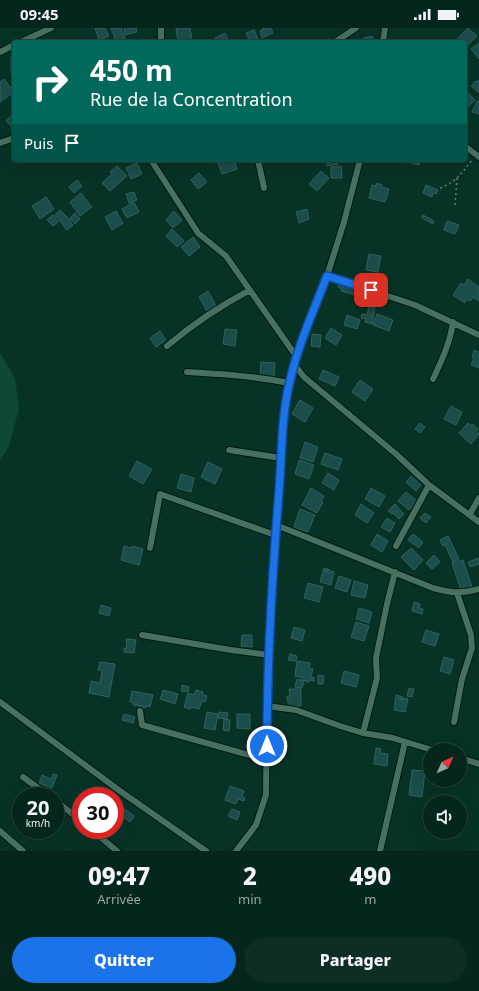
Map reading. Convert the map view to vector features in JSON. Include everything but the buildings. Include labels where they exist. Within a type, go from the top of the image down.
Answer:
[{"type":"street","points":[[23,40],[39,31],[51,28]]},
{"type":"street","points":[[161,40],[162,28]]},
{"type":"street","points":[[338,40],[356,28]]},
{"type":"street","points":[[383,40],[385,28]]},
{"type":"street","points":[[0,52],[12,46]]},
{"type":"street","points":[[0,143],[12,139]]},
{"type":"street","points":[[467,148],[478,156]]},
{"type":"street","points":[[152,162],[198,233],[226,256],[296,356]]},
{"type":"street","points":[[258,162],[264,188]]},
{"type":"street","points":[[236,851],[256,825],[266,796],[267,706],[275,535],[283,424],[290,383],[296,356],[327,276],[346,216],[360,162]]},
{"type":"street","points":[[327,276],[415,306],[478,334],[479,327]]},
{"type":"street","points":[[167,346],[228,301],[250,290]]},
{"type":"street","points":[[433,379],[444,356],[451,336],[453,322]]},
{"type":"street","points":[[294,364],[304,377],[396,454],[429,485],[479,522]]},
{"type":"street","points":[[187,372],[240,375],[290,383]]},
{"type":"street","points":[[229,450],[281,458]]},
{"type":"street","points":[[396,546],[429,485]]},
{"type":"street","points":[[150,548],[160,494],[275,535]]},
{"type":"street","points":[[470,514],[479,498]]},
{"type":"street","points":[[276,525],[433,588],[450,593],[479,589]]},
{"type":"street","points":[[363,733],[377,678],[376,658],[395,572]]},
{"type":"street","points":[[454,722],[462,679],[472,648],[471,635],[457,593]]},
{"type":"street","points":[[142,635],[269,655]]},
{"type":"street","points":[[0,702],[120,791],[206,851]]},
{"type":"street","points":[[267,706],[296,710],[363,733],[394,738],[423,747]]},
{"type":"street","points":[[140,711],[142,725],[267,760]]},
{"type":"street","points":[[380,851],[405,742]]},
{"type":"street","points":[[467,760],[479,764]]},
{"type":"street","points":[[23,776],[37,787]]},
{"type":"street","points":[[64,807],[72,814]]},
{"type":"street","points":[[0,831],[23,851]]},
{"type":"street","points":[[103,839],[117,851]]},
{"type":"path","points":[[440,188],[450,184],[478,156]]},
{"type":"path","points":[[455,205],[457,178]]},
{"type":"green space","points":[[0,353],[15,378],[19,409],[9,446],[0,460]]},
{"type":"route","points":[[267,746],[267,681],[283,424],[296,356],[327,276],[371,290]]}]
